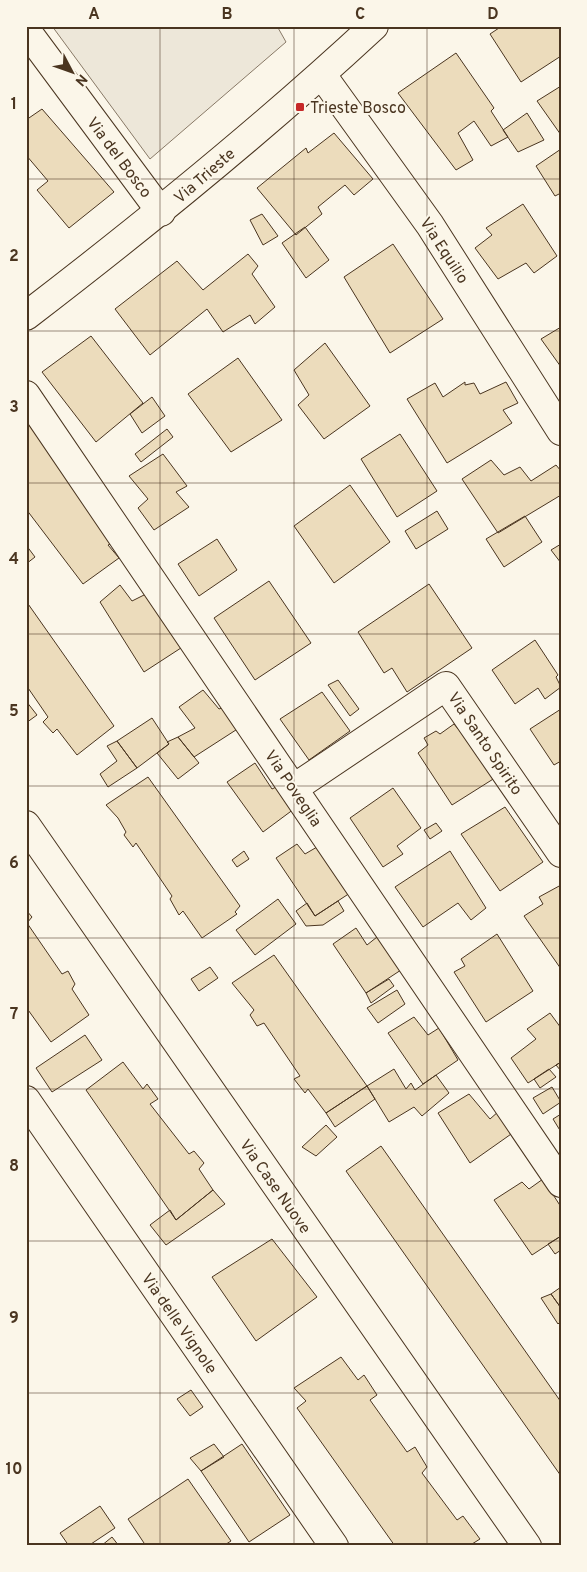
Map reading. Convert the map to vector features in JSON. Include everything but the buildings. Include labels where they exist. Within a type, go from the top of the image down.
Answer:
[{"type":"street","name":"Via Trieste","points":[[26,316],[161,212],[322,75],[374,26]]},
{"type":"street","name":"Via del Bosco","points":[[26,30],[161,212]]},
{"type":"street","name":"Via Equilio","points":[[322,75],[430,225],[561,431]]},
{"type":"street","name":"Via Poveglia","points":[[26,395],[561,1183]]},
{"type":"street","name":"Via Santo Spirito","points":[[294,788],[446,686],[561,853]]},
{"type":"street","name":"Via Case Nuove","points":[[26,825],[527,1546]]},
{"type":"street","name":"Via delle Vignole","points":[[26,1100],[334,1546]]},
{"type":"shaded area","points":[[52,26],[277,26],[286,42],[150,159]]},
{"type":"place","name":"Trieste Bosco","points":[[300,107]]}]
